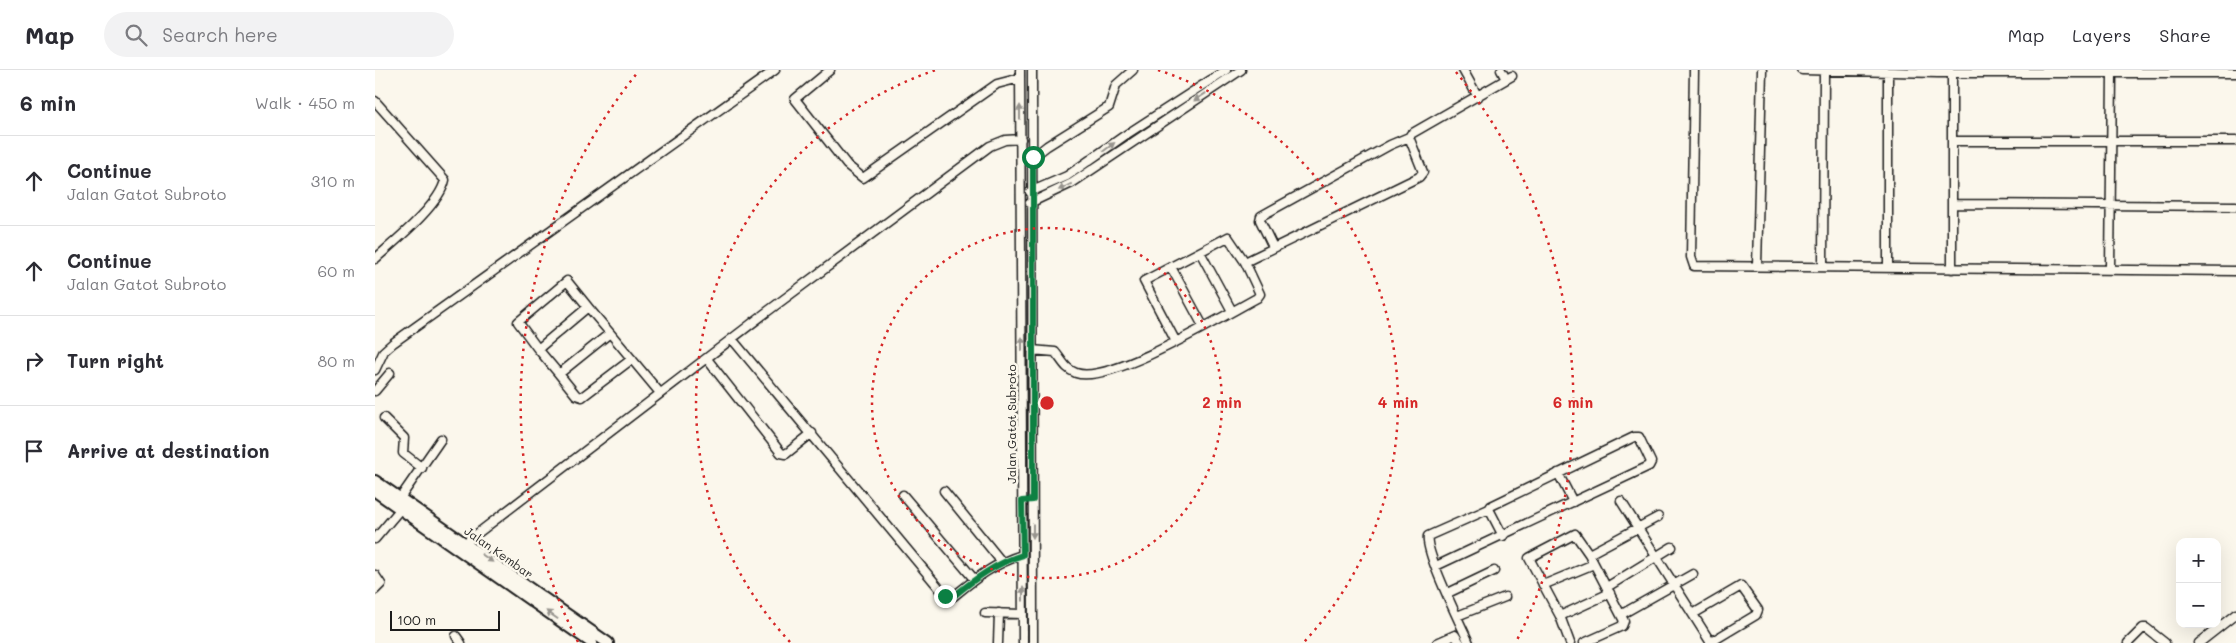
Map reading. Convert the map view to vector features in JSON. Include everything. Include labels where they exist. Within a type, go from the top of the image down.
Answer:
[{"type":"main road","name":"Jalan Kembar","points":[[375,480],[592,643]]},
{"type":"main road","name":"Jalan Kembar","points":[[375,491],[402,502],[470,539],[608,643]]},
{"type":"street","points":[[375,370],[384,351],[393,343],[775,70]]},
{"type":"street","points":[[830,70],[795,99],[847,165],[863,178],[997,84],[1020,74]]},
{"type":"street","name":"Jalan Gatot Subroto","points":[[1032,70],[1035,350],[1033,643]]},
{"type":"street","points":[[1033,157],[1109,107],[1116,85],[1133,70]]},
{"type":"street","points":[[1021,196],[1067,176],[1124,136],[1226,70]]},
{"type":"street","points":[[1021,204],[1033,202],[1072,184],[1241,70]]},
{"type":"street","points":[[1463,70],[1478,97]]},
{"type":"street","points":[[1273,248],[1260,220],[1261,216],[1390,145],[1409,137],[1413,132],[1478,97],[1509,77],[1501,70]]},
{"type":"street","points":[[1694,70],[1691,261],[1696,266],[2236,271]]},
{"type":"street","points":[[1757,266],[1762,70]]},
{"type":"street","points":[[1802,70],[1952,73],[1976,71],[2236,74]]},
{"type":"street","points":[[1823,267],[1824,71]]},
{"type":"street","points":[[1888,72],[1888,268]]},
{"type":"street","points":[[1952,73],[1952,269]]},
{"type":"street","points":[[2111,269],[2112,73]]},
{"type":"street","name":"Jalan Gatot Subroto","points":[[1020,74],[1023,643]]},
{"type":"street","points":[[375,100],[445,180],[438,194],[415,223],[375,259]]},
{"type":"street","points":[[1245,262],[1419,177],[1423,172],[1422,166],[1409,137]]},
{"type":"street","points":[[470,539],[571,464],[660,393],[991,146],[1005,140],[1021,139]]},
{"type":"street","points":[[1953,141],[2236,141]]},
{"type":"street","points":[[1953,204],[2236,206]]},
{"type":"street","points":[[1035,350],[1051,350],[1055,352],[1068,368],[1077,373],[1098,374],[1124,366],[1232,312],[1259,296],[1245,262],[1229,237],[1143,283],[1175,340]]},
{"type":"street","points":[[1200,252],[1232,312]]},
{"type":"street","points":[[1171,267],[1203,326]]},
{"type":"street","points":[[632,359],[582,397],[576,395],[538,350],[518,322],[567,281],[588,307],[632,359],[660,393]]},
{"type":"street","points":[[538,350],[588,307]]},
{"type":"street","points":[[559,374],[610,333]]},
{"type":"street","points":[[732,339],[945,596],[954,596],[974,579],[1001,561],[1023,555]]},
{"type":"street","points":[[707,358],[781,453],[786,454],[812,434]]},
{"type":"street","points":[[375,391],[389,373]]},
{"type":"street","points":[[384,418],[404,438],[403,453],[422,468]]},
{"type":"street","points":[[1436,566],[1649,466],[1651,462],[1640,439],[1637,436],[1491,506],[1489,509],[1428,536],[1427,541],[1436,566],[1469,643]]},
{"type":"street","points":[[375,539],[402,502],[410,485],[441,439]]},
{"type":"street","points":[[1558,473],[1573,502]]},
{"type":"street","points":[[1022,484],[1033,484]]},
{"type":"street","points":[[944,491],[1001,561]]},
{"type":"street","points":[[903,495],[974,579]]},
{"type":"street","points":[[1022,501],[1033,500]]},
{"type":"street","points":[[1621,501],[1656,557],[1711,642],[1756,615],[1758,610],[1741,586],[1693,614]]},
{"type":"street","points":[[1489,509],[1503,536]]},
{"type":"street","points":[[1589,554],[1658,517]]},
{"type":"street","points":[[1570,643],[1560,616],[1529,558],[1531,555],[1575,534],[1589,554],[1622,614],[1624,622],[1622,626],[1584,643]]},
{"type":"street","points":[[1560,616],[1609,590],[1672,547]]},
{"type":"street","points":[[1543,585],[1594,564]]},
{"type":"street","points":[[1448,593],[1494,571]]},
{"type":"street","points":[[1622,614],[1693,574]]},
{"type":"street","points":[[375,575],[381,584],[375,590]]},
{"type":"street","points":[[1457,616],[1505,597]]},
{"type":"street","points":[[985,614],[1023,614]]},
{"type":"street","points":[[998,643],[999,614]]},
{"type":"street","points":[[2199,643],[2236,614]]},
{"type":"street","points":[[2128,643],[2143,628],[2146,628],[2165,643]]},
{"type":"street","points":[[1437,643],[1455,635],[1460,643]]},
{"type":"street","points":[[456,636],[461,643]]},
{"type":"route","points":[[945,596],[954,596],[974,579],[1001,561],[1023,555],[1022,501],[1033,500],[1033,157]]}]
